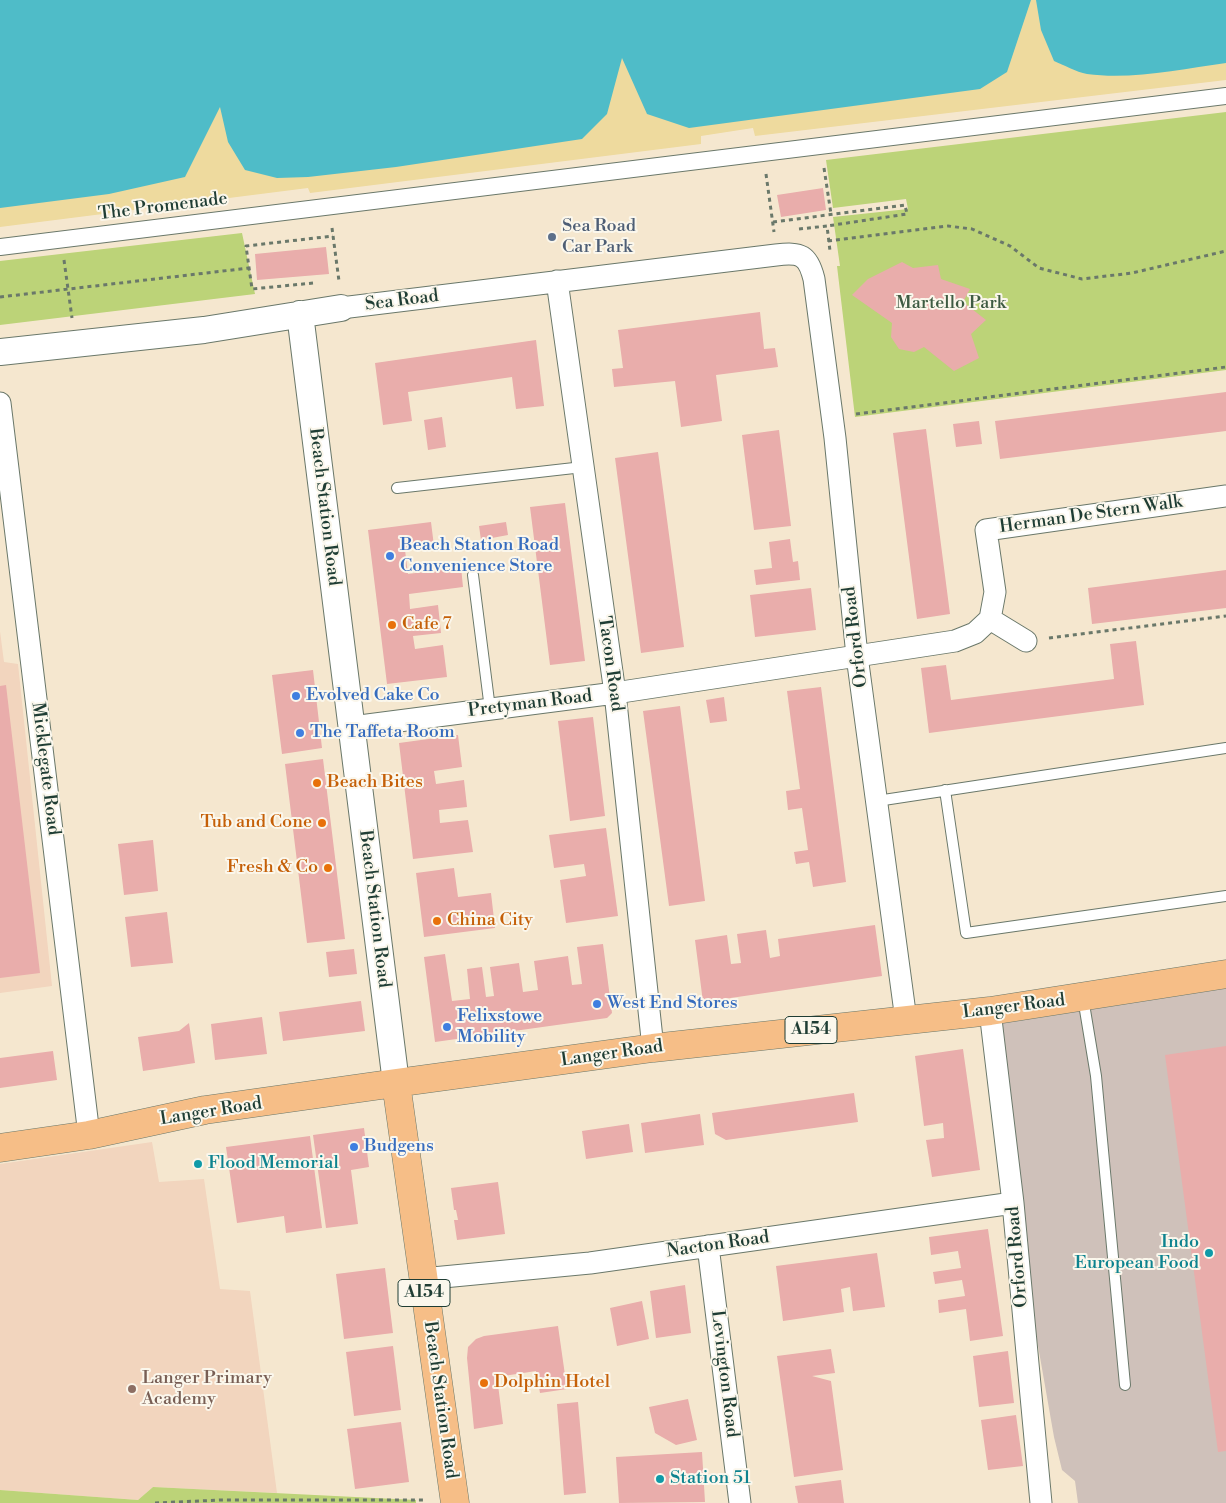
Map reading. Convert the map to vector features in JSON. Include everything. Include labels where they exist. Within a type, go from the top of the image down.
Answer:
[{"type":"main road","name":"Langer Road","points":[[0,1148],[89,1135],[205,1110],[654,1048],[990,1011],[1083,998],[1226,974]]},
{"type":"main road","name":"Beach Station Road","points":[[396,1083],[422,1279],[455,1502]]},
{"type":"street","name":"The Promenade","points":[[0,247],[1226,96]]},
{"type":"street","name":"Sea Road","points":[[0,352],[204,330],[341,308],[556,281],[792,253],[804,256]]},
{"type":"street","name":"Orford Road","points":[[804,256],[810,266],[816,299],[835,438],[857,656],[906,1020]]},
{"type":"street","name":"Tacon Road","points":[[556,281],[615,693],[654,1048]]},
{"type":"street","name":"Beach Station Road","points":[[300,314],[396,1083]]},
{"type":"street","name":"Micklegate Road","points":[[0,403],[89,1135]]},
{"type":"street","name":"Herman De Stern Walk","points":[[990,619],[994,592],[986,530],[1226,496]]},
{"type":"street","points":[[857,656],[955,641],[975,633],[990,619],[1026,640]]},
{"type":"street","name":"Pretyman Road","points":[[352,727],[615,693],[857,656]]},
{"type":"street","name":"Orford Road","points":[[990,1011],[1013,1203],[1041,1503]]},
{"type":"street","name":"Nacton Road","points":[[422,1279],[590,1263],[1013,1203]]},
{"type":"street","name":"Levington Road","points":[[708,1246],[740,1503]]},
{"type":"lane","points":[[397,488],[583,467]]},
{"type":"lane","points":[[473,575],[490,709]]},
{"type":"lane","points":[[877,800],[1226,748]]},
{"type":"lane","points":[[945,790],[966,933],[1226,896]]},
{"type":"lane","points":[[1083,998],[1096,1076],[1125,1385]]},
{"type":"path","points":[[820,146],[831,214]]},
{"type":"path","points":[[763,153],[776,255]]},
{"type":"path","points":[[773,222],[905,204],[907,214],[847,221],[827,226]]},
{"type":"path","points":[[330,205],[341,308]]},
{"type":"path","points":[[804,256],[816,245],[829,240],[948,226],[972,228],[1010,246],[1039,268],[1082,278],[1132,273],[1226,251]]},
{"type":"path","points":[[319,282],[252,289],[246,246],[333,236]]},
{"type":"path","points":[[62,239],[76,345]]},
{"type":"path","points":[[0,297],[249,268]]},
{"type":"path","points":[[329,281],[339,280]]},
{"type":"path","points":[[851,415],[1226,366]]},
{"type":"path","points":[[1026,640],[1226,616]]},
{"type":"path","points":[[155,1503],[221,1500],[455,1502]]},
{"type":"shaded area","points":[[0,631],[4,662],[18,664],[52,986],[0,993]]},
{"type":"shaded area","points":[[1226,974],[1226,1503],[1078,1503],[1075,1481],[1062,1470],[1054,1437],[1013,1203],[990,1011]]},
{"type":"shaded area","name":"Langer Primary Academy","points":[[152,1142],[159,1182],[204,1179],[220,1289],[250,1291],[277,1493],[153,1487],[138,1500],[0,1490],[0,1164]]},
{"type":"green space","name":"Martello Park","points":[[1226,112],[1226,370],[855,417],[837,266],[840,266],[833,217],[908,209],[906,199],[833,208],[826,160]]},
{"type":"green space","points":[[242,233],[255,294],[0,325],[0,261]]},
{"type":"green space","points":[[153,1487],[416,1500],[416,1503],[0,1503],[0,1490],[138,1500]]},
{"type":"sand","points":[[555,0],[1226,0],[1226,80],[755,136],[753,128],[701,136],[701,144],[310,193],[308,188],[0,227],[0,63]]},
{"type":"water","points":[[0,0],[1031,0],[1007,72],[980,89],[689,128],[647,114],[622,58],[607,114],[582,139],[396,167],[308,177],[277,178],[245,170],[228,142],[220,107],[185,177],[109,194],[0,208]]},
{"type":"water","points":[[1036,0],[1226,0],[1226,63],[1139,75],[1121,76],[1079,72],[1054,61],[1041,30]]},
{"type":"building","points":[[823,188],[826,210],[781,217],[777,195]]},
{"type":"building","points":[[326,247],[329,274],[257,280],[255,254]]},
{"type":"building","points":[[902,262],[913,268],[938,265],[941,279],[970,289],[963,302],[986,320],[971,334],[979,358],[954,371],[924,347],[914,352],[899,349],[891,337],[892,323],[852,295],[868,279]]},
{"type":"building","points":[[760,312],[764,349],[775,348],[778,367],[716,375],[722,421],[681,427],[675,381],[614,387],[612,369],[623,368],[618,330]]},
{"type":"building","points":[[536,340],[544,406],[516,409],[512,377],[408,392],[412,421],[383,425],[375,363]]},
{"type":"building","points":[[1226,392],[1226,431],[1000,459],[995,421]]},
{"type":"building","points":[[442,417],[446,447],[428,450],[424,420]]},
{"type":"building","points":[[979,421],[982,444],[956,447],[953,424]]},
{"type":"building","points":[[926,429],[950,614],[917,619],[893,433]]},
{"type":"building","points":[[779,430],[791,526],[754,530],[742,435]]},
{"type":"building","points":[[658,452],[684,647],[641,653],[615,458]]},
{"type":"building","points":[[565,503],[585,661],[550,665],[530,507]]},
{"type":"building","points":[[431,522],[434,546],[405,550],[408,574],[461,567],[463,587],[409,594],[410,609],[438,605],[441,633],[413,636],[415,649],[443,645],[447,677],[387,684],[368,530]]},
{"type":"building","points":[[506,522],[508,535],[481,540],[479,526]]},
{"type":"building","points":[[790,539],[793,562],[798,561],[800,580],[756,585],[754,570],[772,568],[769,542]]},
{"type":"building","points":[[1226,570],[1226,608],[1092,624],[1088,588]]},
{"type":"building","points":[[811,588],[816,630],[755,637],[750,595]]},
{"type":"building","points":[[1136,641],[1144,705],[929,733],[921,668],[946,665],[951,700],[1114,679],[1110,644]]},
{"type":"building","points":[[313,670],[322,748],[282,754],[272,675]]},
{"type":"building","points":[[6,685],[40,973],[0,978],[0,686]]},
{"type":"building","points":[[821,687],[846,882],[813,887],[809,862],[796,864],[794,852],[808,850],[802,808],[788,810],[786,791],[800,789],[787,691]]},
{"type":"building","points":[[724,697],[727,721],[710,723],[706,700]]},
{"type":"building","points":[[680,706],[705,901],[669,906],[643,711]]},
{"type":"building","points":[[593,717],[605,816],[570,821],[558,721]]},
{"type":"building","points":[[458,735],[462,767],[434,771],[436,784],[464,780],[467,807],[439,810],[440,823],[468,820],[473,852],[413,859],[399,743]]},
{"type":"building","points":[[323,759],[345,939],[307,943],[285,764]]},
{"type":"building","points":[[606,828],[618,916],[566,923],[560,880],[586,876],[584,864],[554,868],[549,835]]},
{"type":"building","points":[[153,840],[158,891],[124,895],[118,844]]},
{"type":"building","points":[[454,868],[458,897],[491,893],[495,928],[424,937],[416,873]]},
{"type":"building","points":[[167,912],[173,963],[131,967],[125,917]]},
{"type":"building","points":[[875,925],[882,976],[703,1002],[695,940],[727,935],[731,964],[741,963],[737,934],[766,930],[770,958],[780,956],[778,939]]},
{"type":"building","points":[[603,944],[612,1013],[607,1018],[435,1042],[424,957],[445,954],[452,1001],[470,999],[467,969],[482,967],[486,997],[494,996],[490,967],[519,963],[523,992],[538,990],[534,961],[568,956],[572,985],[582,984],[577,947]]},
{"type":"building","points":[[354,949],[357,974],[329,977],[326,952]]},
{"type":"building","points":[[361,1001],[365,1031],[283,1041],[279,1012]]},
{"type":"building","points":[[262,1017],[267,1054],[215,1060],[211,1024]]},
{"type":"building","points":[[189,1023],[195,1063],[143,1071],[138,1037],[179,1031]]},
{"type":"building","name":"Indo European Food","points":[[1226,1046],[1226,1451],[1218,1452],[1165,1055]]},
{"type":"building","points":[[963,1049],[980,1170],[932,1177],[926,1140],[944,1138],[943,1123],[924,1126],[915,1056]]},
{"type":"building","points":[[53,1051],[57,1080],[0,1088],[0,1058]]},
{"type":"building","points":[[854,1093],[858,1122],[726,1140],[715,1134],[712,1113]]},
{"type":"building","points":[[700,1114],[704,1145],[645,1153],[641,1123]]},
{"type":"building","points":[[629,1124],[633,1152],[586,1159],[582,1131]]},
{"type":"building","points":[[364,1128],[369,1167],[351,1170],[358,1224],[326,1228],[313,1135]]},
{"type":"building","points":[[310,1136],[322,1228],[286,1233],[284,1216],[237,1223],[226,1147]]},
{"type":"building","points":[[498,1182],[505,1234],[457,1240],[454,1220],[458,1220],[456,1210],[454,1210],[451,1188]]},
{"type":"building","points":[[988,1229],[1003,1336],[970,1341],[966,1309],[939,1313],[938,1300],[965,1296],[962,1280],[935,1284],[933,1272],[961,1268],[958,1251],[931,1255],[929,1237]]},
{"type":"building","points":[[877,1253],[885,1307],[853,1311],[850,1287],[841,1289],[844,1312],[783,1321],[776,1266]]},
{"type":"building","points":[[385,1268],[393,1333],[344,1339],[336,1274]]},
{"type":"building","points":[[685,1285],[691,1333],[656,1338],[650,1291]]},
{"type":"building","points":[[642,1301],[649,1339],[617,1346],[610,1308]]},
{"type":"building","name":"Dolphin Hotel","points":[[558,1326],[567,1389],[540,1393],[536,1371],[497,1377],[503,1424],[474,1429],[467,1358],[468,1347],[476,1339],[484,1336]]},
{"type":"building","points":[[393,1346],[401,1410],[354,1416],[346,1352]]},
{"type":"building","points":[[831,1349],[835,1373],[812,1376],[831,1381],[843,1470],[794,1477],[777,1356]]},
{"type":"building","points":[[1008,1351],[1014,1403],[979,1407],[973,1356]]},
{"type":"building","points":[[688,1399],[697,1440],[676,1445],[655,1433],[649,1407]]},
{"type":"building","points":[[578,1402],[586,1493],[564,1495],[557,1404]]},
{"type":"building","points":[[1016,1415],[1023,1466],[988,1470],[981,1420]]},
{"type":"building","points":[[401,1422],[409,1482],[355,1489],[347,1429]]},
{"type":"building","name":"Station 51","points":[[702,1452],[705,1502],[619,1503],[616,1457]]},
{"type":"building","points":[[841,1480],[844,1503],[798,1503],[795,1486]]},
{"type":"place","name":"Sea Road Car Park","points":[[552,237]]},
{"type":"place","name":"Beach Station Road Convenience Store","points":[[390,556]]},
{"type":"place","name":"Cafe 7","points":[[392,625]]},
{"type":"place","name":"Evolved Cake Co","points":[[296,696]]},
{"type":"place","name":"The Taffeta Room","points":[[300,733]]},
{"type":"place","name":"Beach Bites","points":[[317,783]]},
{"type":"place","name":"Tub and Cone","points":[[322,823]]},
{"type":"place","name":"Fresh & Co","points":[[328,868]]},
{"type":"place","name":"China City","points":[[437,921]]},
{"type":"place","name":"West End Stores","points":[[597,1004]]},
{"type":"place","name":"Felixstowe Mobility","points":[[447,1027]]},
{"type":"place","name":"Budgens","points":[[354,1147]]},
{"type":"place","name":"Flood Memorial","points":[[198,1164]]},
{"type":"place","name":"Indo European Food","points":[[1209,1253]]},
{"type":"place","name":"Dolphin Hotel","points":[[484,1383]]},
{"type":"place","name":"Langer Primary Academy","points":[[132,1389]]},
{"type":"place","name":"Station 51","points":[[660,1479]]}]
